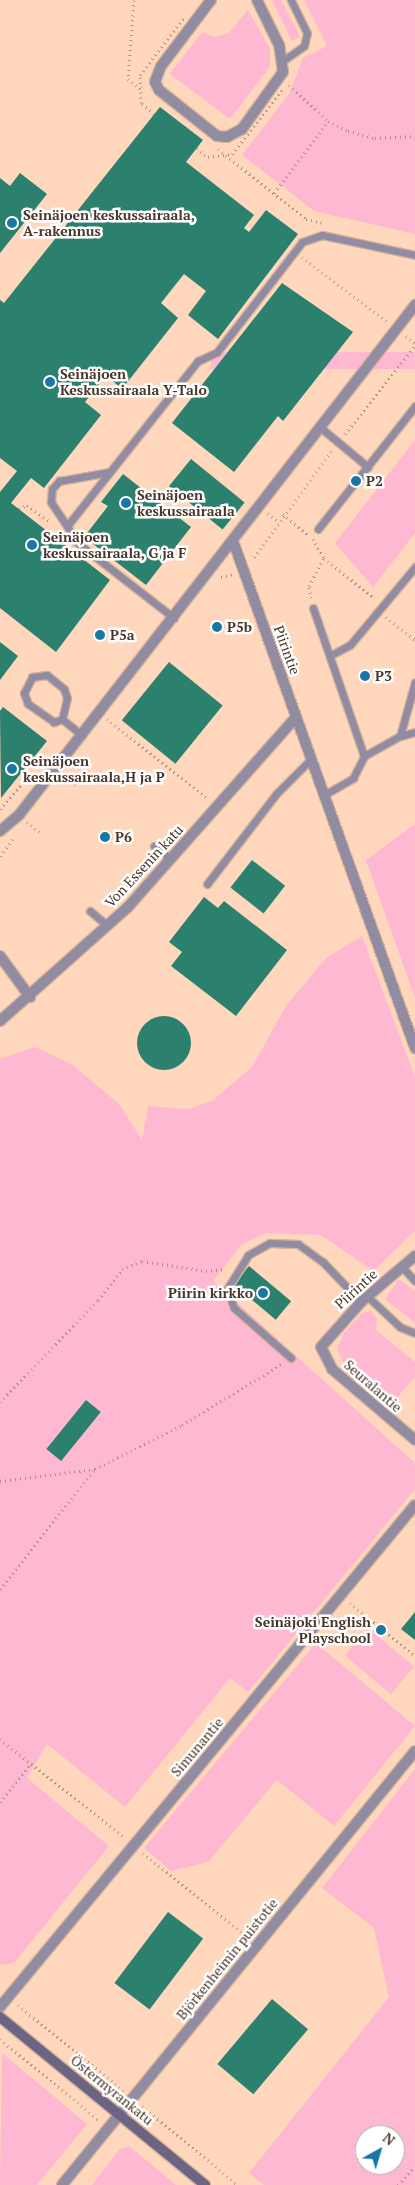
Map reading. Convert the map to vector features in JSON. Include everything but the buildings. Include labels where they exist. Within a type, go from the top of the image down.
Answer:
[{"type":"street","points":[[211,0],[161,66],[155,82],[159,90],[217,136],[235,135],[278,88],[284,60],[257,0]]},
{"type":"street","points":[[0,831],[18,815],[82,735],[415,306]]},
{"type":"street","name":"Piirintie","points":[[233,541],[415,1048]]},
{"type":"street","name":"Von Essenin katu","points":[[0,1021],[30,997],[108,926],[171,859],[296,717]]},
{"type":"street","points":[[0,956],[30,997]]},
{"type":"street","name":"Piirintie","points":[[321,1347],[364,1299],[415,1256]]},
{"type":"street","name":"Seuralantie","points":[[321,1347],[332,1369],[415,1440]]},
{"type":"street","name":"Simunantie","points":[[0,2007],[415,1505]]},
{"type":"street","name":"Björkenheimin puistotie","points":[[62,2185],[131,2097],[415,1751]]},
{"type":"street","name":"Östermyrankatu","points":[[0,2017],[205,2185]]},
{"type":"lane","points":[[284,60],[304,46],[307,33],[291,0]]},
{"type":"lane","points":[[67,526],[198,361],[217,352],[294,251],[312,236],[322,235],[415,255]]},
{"type":"lane","points":[[318,529],[415,406]]},
{"type":"lane","points":[[321,428],[368,467]]},
{"type":"lane","points":[[109,472],[59,481],[52,489],[51,502],[75,541],[174,618]]},
{"type":"lane","points":[[331,655],[350,644],[380,613],[415,568]]},
{"type":"lane","points":[[313,608],[331,655],[364,756]]},
{"type":"lane","points":[[62,719],[64,689],[47,675],[32,678],[24,693],[28,704],[45,719],[62,719],[82,735]]},
{"type":"lane","points":[[400,736],[415,682]]},
{"type":"lane","points":[[324,795],[353,778],[364,756],[400,736],[415,732]]},
{"type":"lane","points":[[207,884],[276,794],[311,759]]},
{"type":"lane","points":[[154,846],[171,859]]},
{"type":"lane","points":[[90,911],[108,926]]},
{"type":"lane","points":[[291,1358],[234,1308],[227,1289],[238,1268],[248,1255],[270,1243],[298,1244],[323,1262],[364,1299],[400,1327],[415,1333]]},
{"type":"lane","points":[[402,1267],[415,1281]]},
{"type":"path","points":[[134,0],[128,78],[150,96]]},
{"type":"path","points":[[154,114],[141,104],[140,75],[185,16]]},
{"type":"path","points":[[287,83],[328,121],[375,138],[415,136]]},
{"type":"path","points":[[197,148],[208,157],[232,154],[278,88]]},
{"type":"path","points":[[274,193],[328,121]]},
{"type":"path","points":[[214,146],[306,219],[335,225]]},
{"type":"path","points":[[294,251],[415,343]]},
{"type":"path","points":[[19,509],[27,505],[51,523]]},
{"type":"path","points":[[283,514],[318,544],[324,558],[374,596],[380,613],[415,640]]},
{"type":"path","points":[[313,608],[310,586],[324,558]]},
{"type":"path","points":[[107,719],[218,806]]},
{"type":"path","points":[[0,809],[28,777]]},
{"type":"path","points":[[0,1402],[98,1300],[122,1268],[142,1260],[206,1271],[238,1268]]},
{"type":"path","points":[[0,1481],[95,1468],[182,1425],[291,1358]]},
{"type":"path","points":[[0,1589],[95,1468]]},
{"type":"path","points":[[361,1612],[415,1656]]},
{"type":"path","points":[[0,1739],[257,1945]]},
{"type":"path","points":[[0,1802],[31,1763]]},
{"type":"path","points":[[8,1997],[238,2185]]},
{"type":"path","points":[[0,2039],[108,2127]]},
{"type":"path","points":[[398,2185],[415,2166]]},
{"type":"shaded area","points":[[272,0],[281,0],[300,37],[292,41]]},
{"type":"shaded area","points":[[304,0],[415,0],[415,234],[314,211],[242,155],[289,94],[303,58],[327,46]]},
{"type":"shaded area","points":[[248,10],[270,49],[270,67],[230,119],[170,74],[202,32],[215,37],[229,33]]},
{"type":"shaded area","points":[[211,352],[415,352],[415,369],[211,369]]},
{"type":"shaded area","points":[[415,440],[415,533],[373,587],[335,543]]},
{"type":"shaded area","points":[[415,824],[415,998],[366,860]]},
{"type":"shaded area","points":[[362,936],[415,1077],[415,1231],[373,1271],[321,1235],[266,1233],[241,1245],[213,1281],[415,1463],[415,1489],[248,1692],[230,1678],[125,1807],[47,1744],[27,1778],[109,1846],[14,1963],[0,1965],[0,1059],[35,1047],[73,1065],[119,1104],[142,1140],[148,1106],[188,1109],[212,1101],[252,1067],[286,1006],[326,958]]},
{"type":"shaded area","points":[[399,1279],[415,1291],[415,1323],[385,1299]]},
{"type":"shaded area","points":[[371,1311],[377,1319],[376,1330],[415,1362],[415,1377],[392,1403],[343,1362],[337,1349],[343,1334],[362,1313]]},
{"type":"shaded area","points":[[368,1628],[414,1667],[391,1694],[345,1656]]},
{"type":"shaded area","points":[[316,1643],[415,1726],[334,1826],[277,1780],[208,1862],[171,1871],[144,1848]]},
{"type":"shaded area","points":[[415,1769],[415,2185],[264,2185],[249,2173],[389,1997],[374,1928],[322,1888]]},
{"type":"shaded area","points":[[2,2053],[87,2124],[37,2185],[0,2185]]},
{"type":"shaded area","points":[[129,2146],[176,2185],[92,2185],[119,2150]]},
{"type":"place","name":"Seinäjoen keskussairaala, A-rakennus","points":[[12,223]]},
{"type":"place","name":"Seinäjoen Keskussairaala Y-Talo","points":[[50,382]]},
{"type":"place","name":"P2","points":[[356,481]]},
{"type":"place","name":"Seinäjoen keskussairaala","points":[[126,503]]},
{"type":"place","name":"Seinäjoen keskussairaala, G ja F","points":[[32,545]]},
{"type":"place","name":"P5b","points":[[217,627]]},
{"type":"place","name":"P5a","points":[[100,635]]},
{"type":"place","name":"P3","points":[[365,676]]},
{"type":"place","name":"Seinäjoen keskussairaala,H ja P","points":[[12,769]]},
{"type":"place","name":"P6","points":[[105,837]]},
{"type":"place","name":"Piirin kirkko","points":[[263,1293]]},
{"type":"place","name":"Seinäjoki English Playschool","points":[[381,1630]]}]
